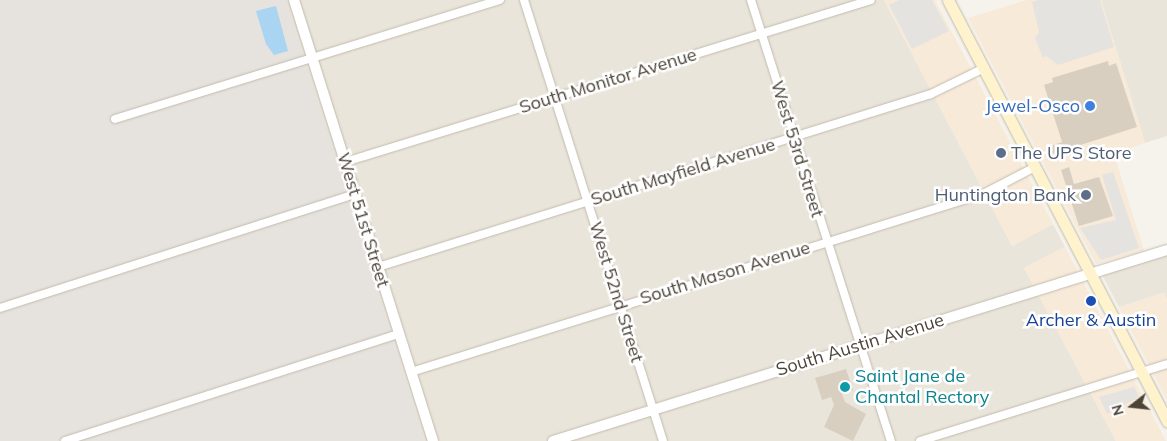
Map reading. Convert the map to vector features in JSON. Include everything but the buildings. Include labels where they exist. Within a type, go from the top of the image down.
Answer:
[{"type":"main road","points":[[948,0],[1167,420]]},
{"type":"street","name":"West 51st Street","points":[[294,0],[433,441]]},
{"type":"street","points":[[115,119],[500,0]]},
{"type":"street","name":"West 52nd Street","points":[[524,0],[663,441]]},
{"type":"street","name":"West 53rd Street","points":[[751,0],[890,441]]},
{"type":"street","name":"South Monitor Avenue","points":[[345,162],[871,0]]},
{"type":"street","name":"South Mayfield Avenue","points":[[378,266],[931,94],[984,68]]},
{"type":"street","name":"South Mason Avenue","points":[[411,372],[620,305],[983,194],[1035,167]]},
{"type":"street","points":[[0,308],[355,194]]},
{"type":"street","name":"South Austin Avenue","points":[[552,441],[1167,250]]},
{"type":"street","points":[[65,441],[399,334]]},
{"type":"street","points":[[920,441],[1167,364]]},
{"type":"shaded area","points":[[0,0],[286,0],[425,441],[0,441]]},
{"type":"shaded area","points":[[286,0],[884,0],[1012,246],[1053,224],[1065,247],[1024,268],[1116,441],[425,441]]},
{"type":"shaded area","points":[[884,0],[935,0],[1053,224],[1012,246]]},
{"type":"shaded area","points":[[899,0],[932,0],[949,31],[912,49],[889,5]]},
{"type":"shaded area","points":[[1027,0],[1101,0],[1145,143],[1114,154],[1144,251],[1096,264],[968,18]]},
{"type":"shaded area","points":[[1038,0],[1100,0],[1114,47],[1058,65],[1046,56],[1043,58],[1035,38],[1039,32],[1032,2]]},
{"type":"shaded area","points":[[1101,0],[1167,0],[1167,136],[1145,143]]},
{"type":"shaded area","points":[[1113,172],[1139,248],[1101,260],[1080,228],[1116,220],[1102,175]]},
{"type":"shaded area","points":[[1065,247],[1166,441],[1116,441],[1024,268]]},
{"type":"shaded area","points":[[1167,251],[1167,299],[1163,293],[1119,307],[1100,271]]},
{"type":"shaded area","points":[[1164,293],[1167,299],[1167,400],[1119,307]]},
{"type":"shaded area","points":[[1134,387],[1139,397],[1107,414],[1099,397]]},
{"type":"water","points":[[276,6],[288,51],[274,55],[266,44],[256,11]]},
{"type":"place","name":"Jewel-Osco","points":[[1090,106]]},
{"type":"place","name":"The UPS Store","points":[[1001,153]]},
{"type":"place","name":"Huntington Bank","points":[[1086,195]]},
{"type":"place","name":"Archer & Austin","points":[[1091,301]]},
{"type":"place","name":"Saint Jane de Chantal Rectory","points":[[845,387]]}]
